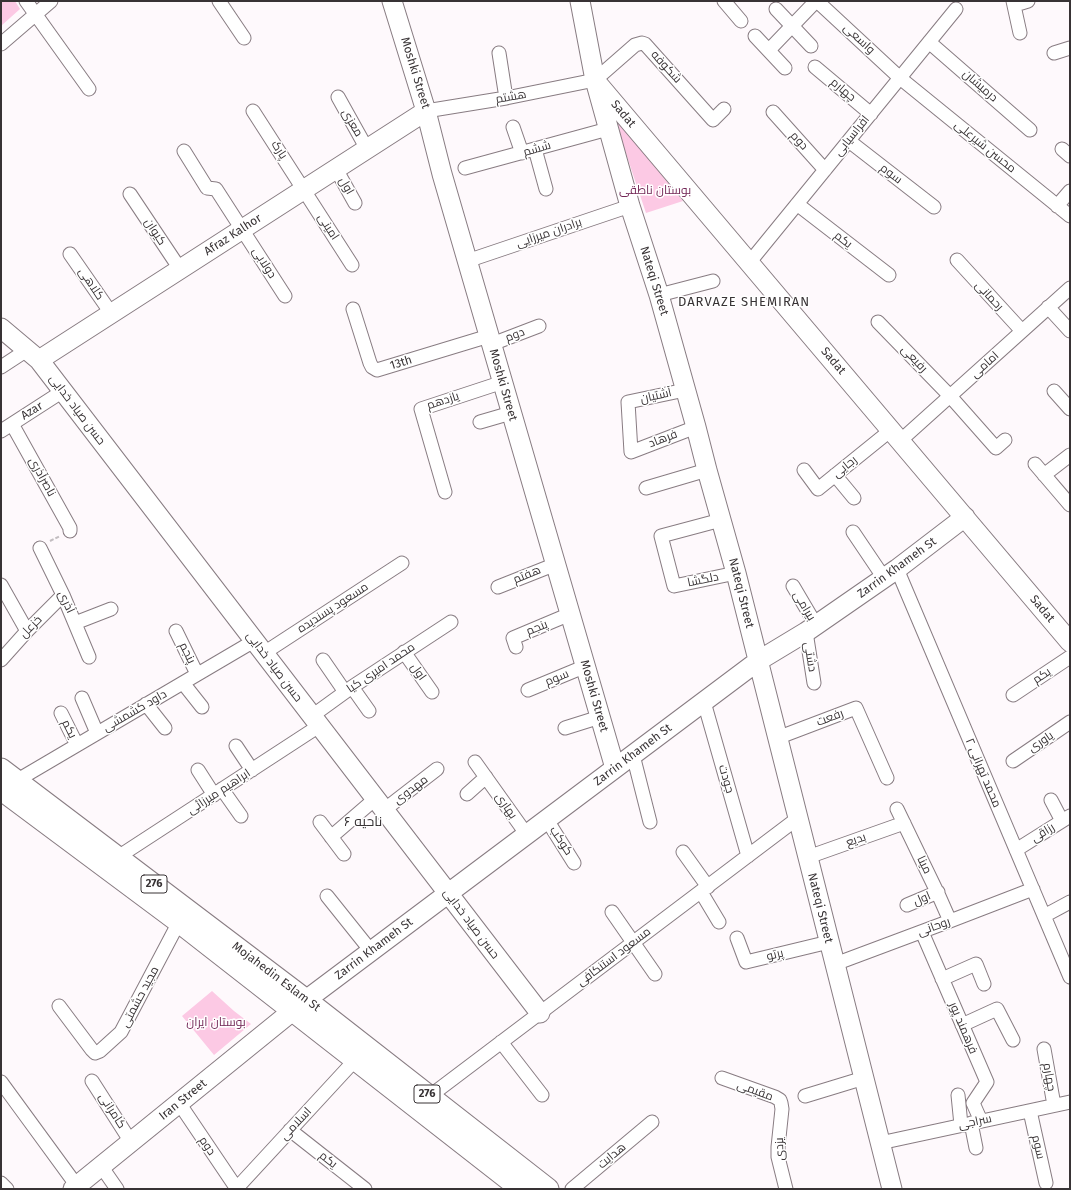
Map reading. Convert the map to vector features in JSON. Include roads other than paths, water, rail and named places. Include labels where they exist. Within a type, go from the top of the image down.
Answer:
[{"type":"main road","name":"Moshki Street","points":[[392,1],[426,110],[442,174],[615,768]]},
{"type":"main road","name":"Nateqi Street","points":[[580,1],[595,80],[630,206],[659,295],[736,574],[892,1189]]},
{"type":"main road","name":"Sadat","points":[[595,80],[1070,642]]},
{"type":"main road","name":"Afraz Kalhor","points":[[33,355],[111,313],[180,270],[426,110]]},
{"type":"main road","name":"حسن صیاد خدایی","points":[[1,328],[33,355],[63,391],[540,1013]]},
{"type":"main road","name":"Zarrin Khameh St","points":[[299,1006],[758,661],[811,629],[890,574],[964,517]]},
{"type":"main road","name":"Mojahedin Eslam St","points":[[5,783],[118,857],[299,1006],[356,1059],[521,1189]]},
{"type":"main road","name":"Mojahedin Eslam St","points":[[5,783],[179,922],[430,1096],[548,1189]]},
{"type":"main road","name":"Iran Street","points":[[75,1188],[299,1006]]},
{"type":"street","points":[[26,1],[89,89]]},
{"type":"street","points":[[1,44],[51,1]]},
{"type":"street","points":[[219,1],[244,38]]},
{"type":"street","points":[[769,50],[817,1]]},
{"type":"street","name":"واسعی","points":[[817,1],[900,78]]},
{"type":"street","points":[[1020,33],[1014,3],[1028,1]]},
{"type":"street","points":[[730,3],[741,21]]},
{"type":"street","points":[[776,9],[811,46]]},
{"type":"street","name":"افراسیابی","points":[[749,263],[956,9]]},
{"type":"street","points":[[755,36],[785,68]]},
{"type":"street","name":"درمیشان","points":[[929,42],[1030,130]]},
{"type":"street","name":"شکوفه","points":[[595,80],[635,45],[642,43],[645,44],[713,120],[724,109]]},
{"type":"street","points":[[1054,53],[1070,48]]},
{"type":"street","points":[[499,53],[506,98]]},
{"type":"street","name":"چهارم","points":[[815,67],[871,114]]},
{"type":"street","name":"محسن شیرعلی","points":[[900,78],[1070,216]]},
{"type":"street","name":"هشتم","points":[[426,110],[506,98],[595,80]]},
{"type":"street","name":"معزی","points":[[338,97],[367,149]]},
{"type":"street","name":"پارک","points":[[253,111],[304,190]]},
{"type":"street","name":"دوم","points":[[773,112],[825,170]]},
{"type":"street","points":[[513,127],[522,153]]},
{"type":"street","name":"ششم","points":[[465,168],[608,129]]},
{"type":"street","name":"سوم","points":[[849,141],[934,208]]},
{"type":"street","points":[[535,149],[546,189]]},
{"type":"street","name":"دولابی","points":[[184,151],[207,188],[216,189],[285,296]]},
{"type":"street","name":"اول","points":[[336,169],[355,203]]},
{"type":"street","name":"امینی","points":[[304,190],[352,265]]},
{"type":"street","points":[[1057,206],[1070,191]]},
{"type":"street","name":"کیوان","points":[[130,194],[180,270]]},
{"type":"street","name":"یکم","points":[[797,204],[889,275]]},
{"type":"street","name":"برادران میرزایی","points":[[467,261],[630,206]]},
{"type":"street","name":"کلاهی","points":[[70,254],[111,313]]},
{"type":"street","name":"رحمانی","points":[[957,260],[1022,331]]},
{"type":"street","points":[[659,295],[713,281]]},
{"type":"street","name":"امامی","points":[[895,436],[950,396],[1070,288]]},
{"type":"street","points":[[1048,308],[1070,331]]},
{"type":"street","name":"13th","points":[[353,309],[370,363],[372,367],[377,370],[490,340]]},
{"type":"street","name":"رفیعی","points":[[878,322],[950,396]]},
{"type":"street","name":"دوم","points":[[490,340],[538,326]]},
{"type":"street","points":[[1,367],[33,355]]},
{"type":"street","name":"یازدهم","points":[[445,492],[421,409],[503,382]]},
{"type":"street","name":"آشتیان","points":[[631,452],[628,402],[685,390]]},
{"type":"street","name":"Azar","points":[[1,431],[63,391]]},
{"type":"street","points":[[1054,391],[1070,409]]},
{"type":"street","points":[[950,396],[996,448],[1005,440]]},
{"type":"street","points":[[480,422],[511,412]]},
{"type":"street","name":"ناصرآذری","points":[[12,424],[70,530]]},
{"type":"street","name":"فرهاد","points":[[631,452],[696,427]]},
{"type":"street","name":"رجایی","points":[[804,470],[818,489],[835,475],[895,436]]},
{"type":"street","points":[[1044,475],[1070,455]]},
{"type":"street","points":[[1035,464],[1070,505]]},
{"type":"street","points":[[646,488],[707,470]]},
{"type":"street","points":[[835,475],[854,498]]},
{"type":"street","name":"دلگشا","points":[[721,520],[661,536],[674,586],[736,574]]},
{"type":"street","name":"محمد تهرانی ۲","points":[[853,532],[890,574],[1016,850],[1070,976]]},
{"type":"street","name":"آذری","points":[[40,548],[76,623],[90,657]]},
{"type":"street","name":"مسعود پسندیده","points":[[259,647],[402,563]]},
{"type":"street","name":"هفتم","points":[[498,587],[556,564]]},
{"type":"street","points":[[1,585],[27,631]]},
{"type":"street","name":"بیرامی","points":[[793,586],[811,629]]},
{"type":"street","name":"خزعل","points":[[1,660],[27,631],[63,595]]},
{"type":"street","points":[[76,623],[111,609]]},
{"type":"street","name":"پنجم","points":[[516,647],[513,638],[570,614]]},
{"type":"street","name":"محمد امیری کیا","points":[[316,721],[349,689],[451,622]]},
{"type":"street","name":"دشتی","points":[[811,629],[814,683]]},
{"type":"street","name":"پنجم","points":[[176,631],[197,674]]},
{"type":"street","name":"داود کشمشی","points":[[5,783],[77,745],[197,674],[259,647]]},
{"type":"street","name":"اول","points":[[404,652],[432,692]]},
{"type":"street","name":"یکم","points":[[1013,695],[1070,657]]},
{"type":"street","points":[[323,660],[369,711]]},
{"type":"street","name":"سوم","points":[[528,690],[586,666]]},
{"type":"street","points":[[183,683],[202,708]]},
{"type":"street","points":[[82,698],[97,733]]},
{"type":"street","name":"جودت","points":[[704,702],[748,856]]},
{"type":"street","points":[[146,704],[165,728]]},
{"type":"street","name":"رفعت","points":[[777,738],[856,708],[887,778]]},
{"type":"street","name":"یکم","points":[[61,713],[77,745]]},
{"type":"street","points":[[565,728],[600,717]]},
{"type":"street","name":"ابراهیم میرزائی","points":[[118,857],[252,770],[316,721]]},
{"type":"street","name":"یاوری","points":[[1013,761],[1070,722]]},
{"type":"street","points":[[236,746],[252,770]]},
{"type":"street","points":[[633,755],[650,822]]},
{"type":"street","name":"بهاری","points":[[475,762],[527,835]]},
{"type":"street","name":"مهدوی","points":[[331,837],[380,804],[438,769]]},
{"type":"street","points":[[198,770],[241,816]]},
{"type":"street","points":[[466,794],[486,777]]},
{"type":"street","points":[[1051,800],[1066,819]]},
{"type":"street","name":"مینا","points":[[897,809],[938,892],[950,922]]},
{"type":"street","name":"مسعود استنکافی","points":[[430,1096],[798,818]]},
{"type":"street","name":"رزاقی","points":[[1016,850],[1066,819]]},
{"type":"street","name":"کوکب","points":[[547,820],[574,862]]},
{"type":"street","points":[[320,822],[344,854]]},
{"type":"street","name":"بدیع","points":[[808,857],[904,823]]},
{"type":"street","points":[[683,852],[705,889],[719,922]]},
{"type":"street","name":"روحانی","points":[[835,964],[950,922],[1033,889]]},
{"type":"street","name":"اول","points":[[907,905],[938,892]]},
{"type":"street","points":[[327,896],[371,951]]},
{"type":"street","points":[[1044,916],[1070,902]]},
{"type":"street","points":[[612,912],[655,974]]},
{"type":"street","name":"مجید حشمتی","points":[[59,1006],[92,1050],[95,1052],[100,1052],[121,1032],[179,922]]},
{"type":"street","name":"فرهمند پور","points":[[922,932],[987,1082],[973,1103],[971,1123]]},
{"type":"street","name":"پرتو","points":[[737,938],[746,962],[829,942]]},
{"type":"street","points":[[942,979],[976,964],[984,984]]},
{"type":"street","points":[[962,1025],[997,1009],[1013,1040]]},
{"type":"street","points":[[502,1042],[542,1095]]},
{"type":"street","name":"چهارم","points":[[1044,1049],[1054,1106]]},
{"type":"street","name":"اسلامی","points":[[236,1189],[356,1059]]},
{"type":"street","name":"مقیمی","points":[[722,1078],[778,1098],[781,1103],[782,1110]]},
{"type":"street","points":[[805,1096],[864,1078]]},
{"type":"street","name":"کامرانی","points":[[92,1081],[131,1142]]},
{"type":"street","points":[[1,1082],[75,1188]]},
{"type":"street","points":[[958,1095],[971,1123],[976,1148]]},
{"type":"street","name":"سراجی","points":[[880,1142],[1070,1102]]},
{"type":"street","name":"دوم","points":[[179,1103],[236,1189]]},
{"type":"street","name":"یزدی","points":[[782,1110],[778,1157],[786,1189]]},
{"type":"street","name":"سوم","points":[[1030,1111],[1046,1183]]},
{"type":"street","name":"هدایت","points":[[572,1189],[652,1122]]},
{"type":"street","name":"یکم","points":[[290,1130],[365,1189]]},
{"type":"street","points":[[101,1166],[117,1189]]},
{"type":"street","points":[[1,1183],[7,1189]]},
{"type":"district","name":"DARVAZE SHEMIRAN","points":[[744,302]]},
{"type":"district","name":"ناحیه ۶","points":[[363,822]]},
{"type":"park label","name":"بوستان ناطقی","points":[[655,191]]},
{"type":"park label","name":"بوستان ایران","points":[[216,1023]]}]
